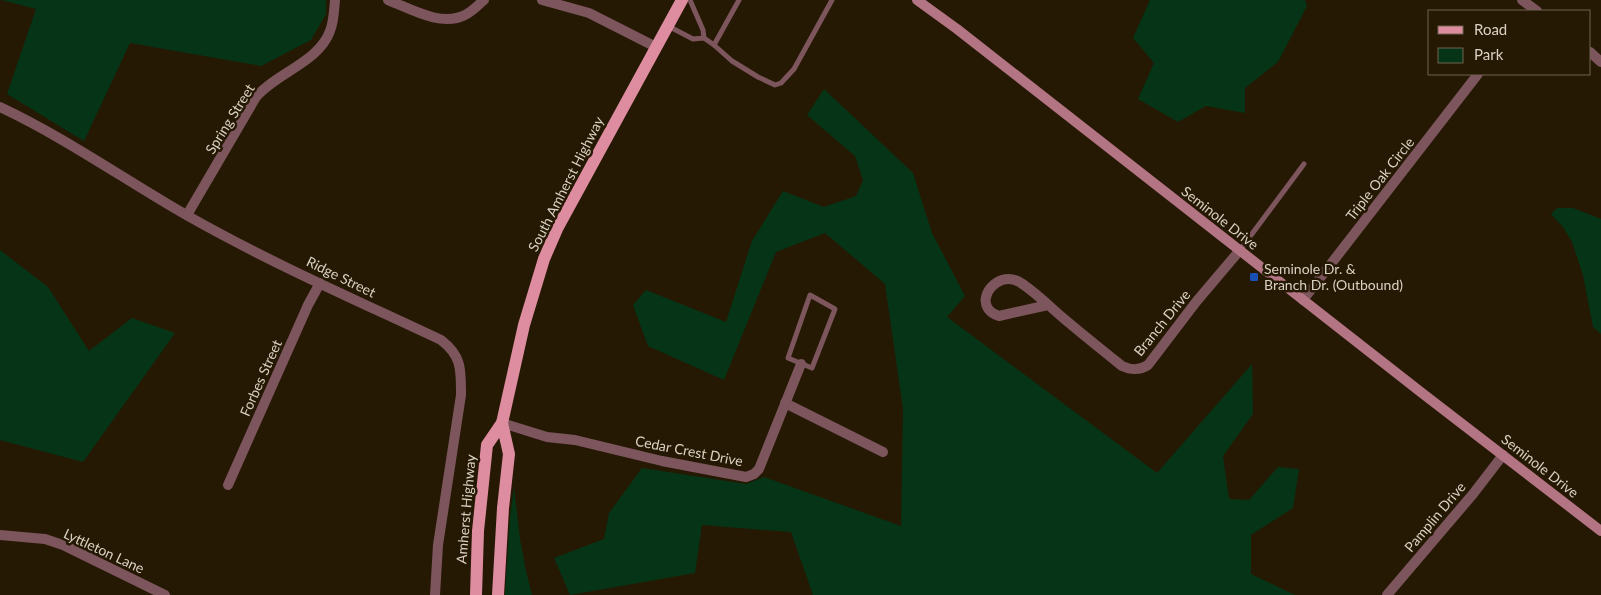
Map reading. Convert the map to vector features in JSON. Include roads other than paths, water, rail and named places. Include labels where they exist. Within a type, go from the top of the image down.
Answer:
[{"type":"main road","name":"South Amherst Highway","points":[[502,423],[524,324],[544,260],[557,229],[682,0]]},
{"type":"main road","points":[[498,595],[503,508],[510,454],[502,423]]},
{"type":"main road","name":"Amherst Highway","points":[[476,595],[478,531],[487,445],[502,423]]},
{"type":"street","name":"Spring Street","points":[[187,215],[256,97],[270,84],[318,50],[326,40],[333,23],[335,0]]},
{"type":"street","points":[[388,0],[443,20],[455,19],[466,15],[484,0]]},
{"type":"street","points":[[542,0],[589,13],[656,47]]},
{"type":"street","name":"Seminole Drive","points":[[917,0],[957,28],[1601,531]]},
{"type":"street","points":[[1522,0],[1532,10]]},
{"type":"street","points":[[1591,53],[1601,62]]},
{"type":"street","name":"Triple Oak Circle","points":[[1303,300],[1477,75]]},
{"type":"street","name":"Ridge Street","points":[[0,107],[70,144],[187,215],[239,244],[449,346],[459,360],[461,395],[438,545],[435,595]]},
{"type":"street","name":"Branch Drive","points":[[1048,305],[999,316],[992,314],[985,302],[987,294],[998,282],[1006,279],[1020,282],[1048,305],[1122,366],[1138,369],[1148,365],[1196,302],[1240,250]]},
{"type":"street","name":"Forbes Street","points":[[228,485],[308,305],[320,283]]},
{"type":"street","name":"Cedar Crest Drive","points":[[502,423],[547,437],[575,440],[662,461],[746,477],[760,469],[801,364]]},
{"type":"street","points":[[785,403],[883,452]]},
{"type":"street","name":"Pamplin Drive","points":[[1387,595],[1473,494],[1503,455]]},
{"type":"street","name":"Lyttleton Lane","points":[[0,535],[45,539],[63,545],[165,595]]},
{"type":"lane","points":[[690,0],[701,24],[704,38]]},
{"type":"lane","points":[[714,45],[739,0]]},
{"type":"lane","points":[[668,26],[693,39],[704,38],[732,61],[775,85],[781,84],[794,69],[832,0]]},
{"type":"lane","points":[[1240,250],[1304,164]]},
{"type":"lane","points":[[810,295],[835,309],[812,368],[801,364],[788,358],[810,295]]},
{"type":"place","name":"Seminole Dr. & Branch Dr. (Outbound)","points":[[1254,277]]}]
